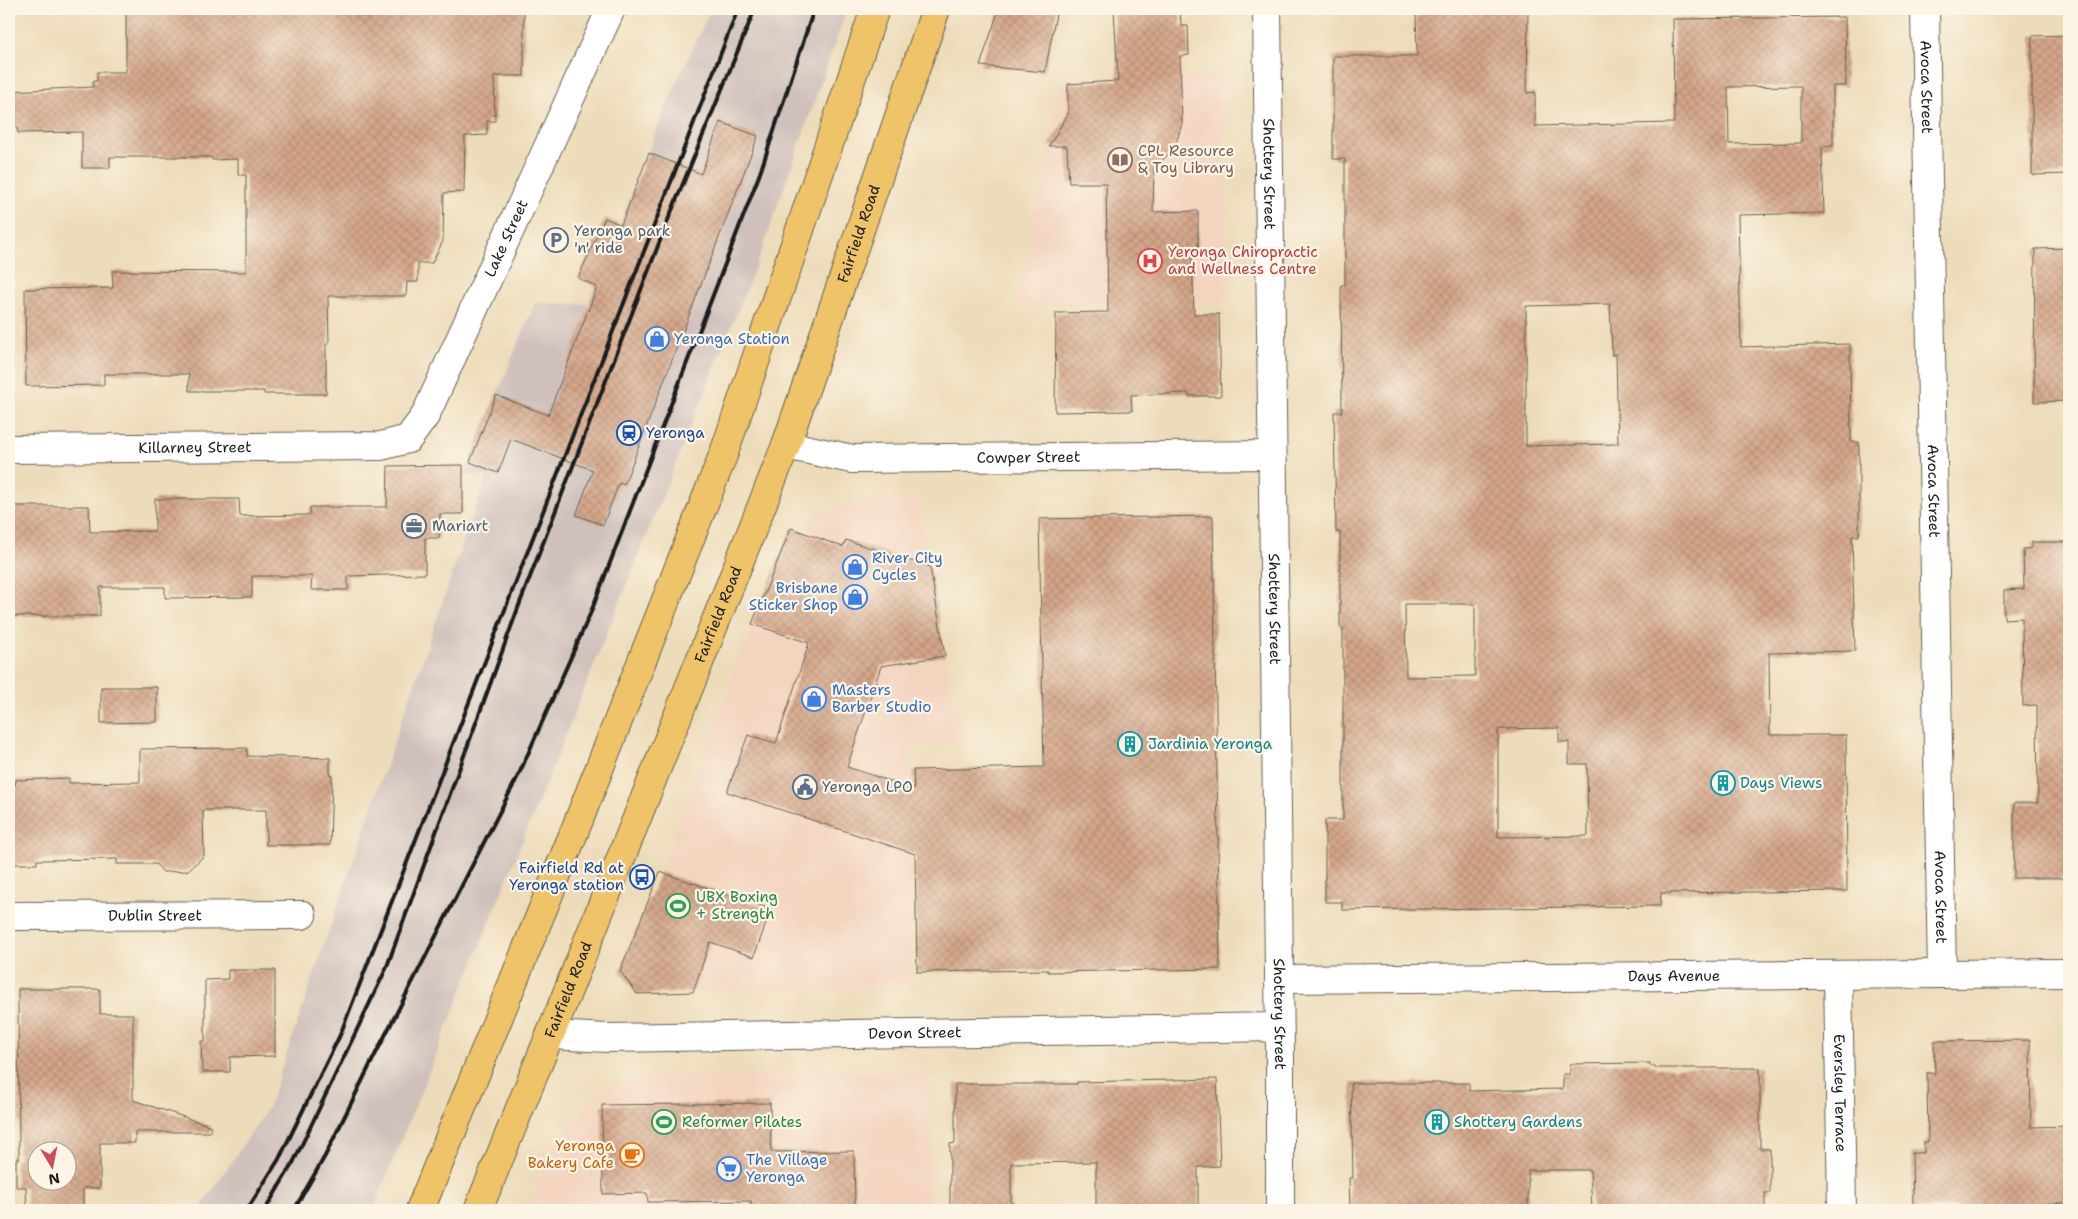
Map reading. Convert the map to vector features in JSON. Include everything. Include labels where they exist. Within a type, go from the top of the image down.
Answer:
[{"type":"main road","points":[[420,1210],[573,835],[724,453],[875,9]]},
{"type":"main road","name":"Fairfield Road","points":[[478,1210],[551,1034],[786,445],[936,9]]},
{"type":"street","name":"Lake Street","points":[[381,446],[408,439],[426,416],[611,9]]},
{"type":"street","name":"Shottery Street","points":[[1267,9],[1279,979],[1280,1210]]},
{"type":"street","name":"Avoca Street","points":[[1925,9],[1942,974]]},
{"type":"street","name":"Cowper Street","points":[[786,445],[852,459],[1272,455]]},
{"type":"street","name":"Killarney Street","points":[[9,449],[381,446]]},
{"type":"street","name":"Dublin Street","points":[[9,916],[302,915]]},
{"type":"street","name":"Days Avenue","points":[[1279,979],[2069,973]]},
{"type":"street","name":"Eversley Terrace","points":[[1838,975],[1842,1210]]},
{"type":"street","name":"Devon Street","points":[[551,1034],[608,1038],[1279,1027]]},
{"type":"shaded area","points":[[711,9],[847,9],[761,253],[373,1210],[199,1210],[268,1108],[469,525],[488,475],[463,476],[535,303],[588,304],[666,106]]},
{"type":"shaded area","points":[[1225,75],[1226,301],[1015,306],[1062,81]]},
{"type":"shaded area","points":[[918,501],[945,656],[963,743],[909,745],[913,987],[637,994],[620,971],[660,872],[752,624],[806,534],[810,521],[827,509],[858,503]]},
{"type":"shaded area","points":[[931,1071],[932,1210],[527,1210],[551,1151],[599,1091],[613,1083],[684,1076]]},
{"type":"building","points":[[126,9],[524,9],[524,76],[494,76],[495,121],[487,121],[487,135],[465,136],[464,192],[444,193],[443,241],[432,263],[418,263],[418,282],[407,282],[406,296],[328,296],[329,343],[326,344],[326,394],[264,394],[264,391],[189,391],[189,374],[104,374],[104,385],[26,386],[25,289],[113,288],[112,271],[246,272],[246,175],[238,175],[238,159],[212,160],[212,157],[110,157],[110,168],[82,168],[82,132],[18,133],[17,128],[9,128],[9,91],[93,87],[93,81],[97,81],[97,72],[126,72]]},
{"type":"building","points":[[999,9],[1057,9],[1045,72],[980,66]]},
{"type":"building","points":[[1114,9],[1180,9],[1181,26],[1188,26],[1189,55],[1180,56],[1182,124],[1177,140],[1167,156],[1154,168],[1153,212],[1198,211],[1198,250],[1192,251],[1194,314],[1219,314],[1221,396],[1188,396],[1188,393],[1131,395],[1132,411],[1055,412],[1056,313],[1108,312],[1106,183],[1069,183],[1067,146],[1049,146],[1068,114],[1068,84],[1118,81]]},
{"type":"building","points":[[1416,9],[1528,9],[1527,93],[1535,92],[1535,126],[1674,123],[1673,19],[1845,17],[1846,86],[1833,86],[1833,146],[1822,147],[1824,213],[1738,215],[1741,347],[1850,344],[1851,442],[1859,442],[1859,536],[1852,536],[1855,651],[1769,653],[1770,735],[1846,735],[1847,891],[1661,893],[1660,906],[1342,910],[1342,902],[1325,902],[1325,820],[1343,820],[1343,628],[1340,628],[1340,532],[1336,532],[1334,412],[1342,412],[1341,285],[1345,285],[1345,159],[1333,159],[1333,56],[1417,56]],"holes":[[[1801,86],[1801,143],[1729,144],[1728,87]],[[1610,304],[1612,355],[1616,354],[1618,444],[1526,446],[1526,306]],[[1405,604],[1475,604],[1475,676],[1406,677]],[[1559,728],[1559,742],[1569,742],[1569,764],[1587,764],[1588,836],[1498,837],[1498,729]]]},
{"type":"building","points":[[2069,35],[2069,174],[2032,175],[2032,36]]},
{"type":"building","points":[[720,122],[758,136],[624,485],[619,483],[603,525],[576,515],[593,470],[511,439],[498,473],[470,462],[496,395],[548,415],[597,287],[578,278],[605,218],[621,225],[649,153],[701,174]]},
{"type":"building","points":[[2069,248],[2069,401],[2034,402],[2035,249]]},
{"type":"building","points":[[463,465],[463,514],[440,514],[439,538],[425,538],[425,574],[348,576],[348,590],[311,590],[312,576],[252,576],[252,597],[165,598],[165,587],[100,587],[100,616],[9,616],[9,506],[89,506],[90,532],[155,531],[155,499],[239,499],[240,516],[310,515],[310,507],[387,507],[388,466]]},
{"type":"building","points":[[1213,516],[1220,969],[917,972],[915,854],[727,792],[748,735],[776,743],[809,643],[752,624],[791,528],[843,547],[846,540],[930,567],[945,656],[881,666],[847,767],[914,789],[913,770],[1044,767],[1039,519]]},
{"type":"building","points":[[2032,542],[2069,542],[2069,878],[2014,878],[2014,803],[2038,803],[2037,705],[2023,706],[2022,618],[2004,619],[2004,590],[2024,589],[2023,549],[2032,548]]},
{"type":"building","points":[[101,687],[157,687],[157,722],[101,723]]},
{"type":"building","points":[[247,748],[247,756],[330,758],[330,775],[332,775],[330,845],[266,845],[266,810],[203,810],[204,856],[187,871],[163,872],[156,864],[117,864],[117,859],[37,860],[37,864],[9,864],[9,785],[15,785],[16,780],[69,778],[69,783],[140,782],[140,749]]},
{"type":"building","points":[[660,872],[771,909],[754,957],[710,942],[693,992],[637,994],[620,971]]},
{"type":"building","points":[[228,970],[275,970],[275,1056],[230,1057],[230,1072],[202,1072],[201,1041],[205,1041],[205,980],[228,979]]},
{"type":"building","points":[[18,989],[100,989],[100,1014],[133,1014],[133,1100],[211,1126],[210,1132],[135,1132],[135,1143],[100,1143],[100,1188],[83,1188],[83,1210],[27,1210],[26,1187],[16,1187],[16,1159],[19,1159]]},
{"type":"building","points":[[2030,1040],[2031,1127],[2069,1126],[2069,1203],[2034,1204],[2034,1210],[1958,1210],[1958,1207],[1913,1208],[1912,1153],[1924,1153],[1924,1142],[1928,1142],[1927,1073],[1935,1073],[1934,1041]]},
{"type":"building","points":[[1650,1063],[1650,1066],[1655,1066],[1655,1068],[1760,1068],[1760,1149],[1770,1149],[1770,1193],[1765,1193],[1765,1210],[1592,1210],[1590,1170],[1528,1170],[1528,1210],[1350,1210],[1349,1178],[1353,1178],[1351,1083],[1469,1083],[1469,1091],[1563,1089],[1563,1074],[1570,1074],[1570,1064]]},
{"type":"building","points":[[1217,1079],[1220,1166],[1198,1167],[1198,1210],[1096,1210],[1096,1162],[1011,1163],[1011,1210],[950,1210],[950,1144],[955,1143],[955,1084],[1077,1084],[1077,1082]]},
{"type":"building","name":"The Village Yeronga","points":[[770,1103],[771,1152],[854,1151],[855,1210],[751,1210],[751,1201],[648,1202],[647,1193],[603,1194],[602,1105]]},
{"type":"railway","points":[[247,1210],[279,1159],[340,1035],[738,9]]},
{"type":"railway","points":[[265,1210],[294,1161],[386,969],[518,608],[668,220],[755,9]]},
{"type":"railway","points":[[294,1210],[325,1156],[519,774],[591,612],[760,173],[814,9]]},
{"type":"place","name":"CPL Resource & Toy Library","points":[[1120,160]]},
{"type":"place","name":"Yeronga park 'n' ride","points":[[556,240]]},
{"type":"place","name":"Yeronga Chiropractic and Wellness Centre","points":[[1150,261]]},
{"type":"place","name":"Yeronga Station","points":[[657,339]]},
{"type":"place","name":"Yeronga","points":[[629,433]]},
{"type":"place","name":"Mariart","points":[[414,526]]},
{"type":"place","name":"River City Cycles","points":[[855,567]]},
{"type":"place","name":"Brisbane Sticker Shop","points":[[855,597]]},
{"type":"place","name":"Masters Barber Studio","points":[[814,699]]},
{"type":"place","name":"Jardinia Yeronga","points":[[1130,744]]},
{"type":"place","name":"Days Views","points":[[1723,783]]},
{"type":"place","name":"Yeronga LPO","points":[[805,787]]},
{"type":"place","name":"Fairfield Rd at Yeronga station","points":[[642,877]]},
{"type":"place","name":"UBX Boxing + Strength","points":[[678,906]]},
{"type":"place","name":"Reformer Pilates","points":[[664,1122]]},
{"type":"place","name":"Shottery Gardens","points":[[1437,1122]]},
{"type":"place","name":"Yeronga Bakery Cafe","points":[[632,1155]]},
{"type":"place","name":"The Village Yeronga","points":[[729,1169]]}]
